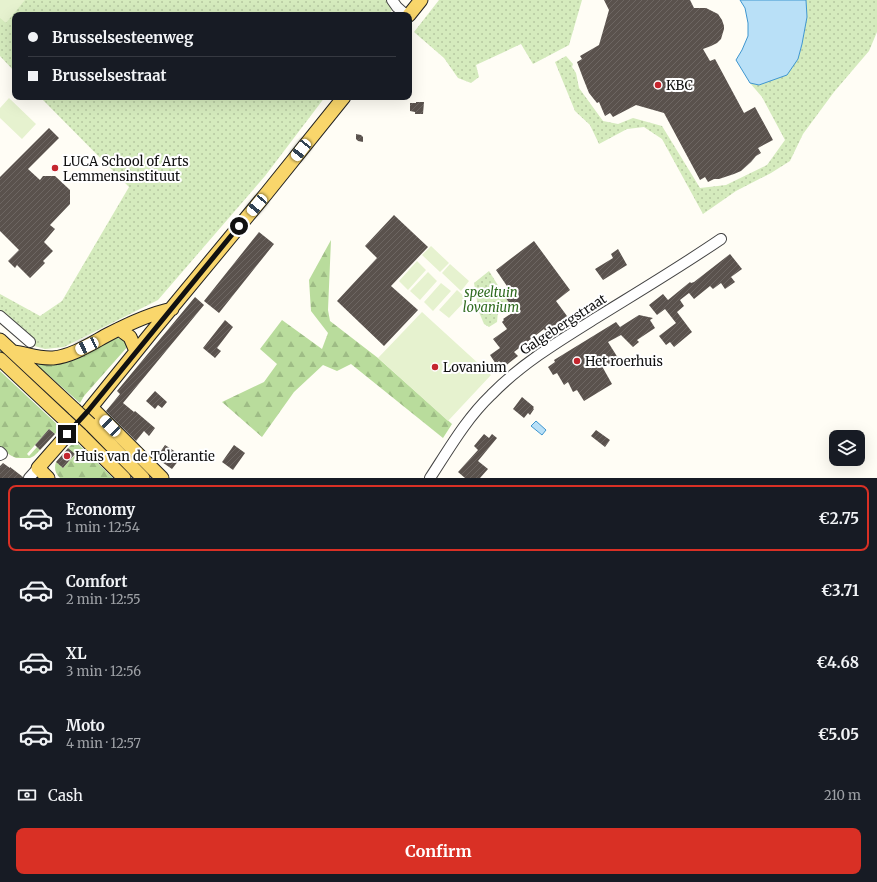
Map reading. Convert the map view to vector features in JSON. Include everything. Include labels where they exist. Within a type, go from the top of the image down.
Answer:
[{"type":"main road","points":[[411,12],[421,0]]},
{"type":"main road","points":[[32,475],[91,407],[172,309],[342,100]]},
{"type":"main road","points":[[14,352],[40,358],[55,358],[87,346],[139,319],[156,312],[172,309]]},
{"type":"main road","points":[[119,329],[130,337],[136,352]]},
{"type":"main road","points":[[0,340],[90,424],[143,478]]},
{"type":"main road","points":[[0,359],[124,478]]},
{"type":"main road","points":[[91,407],[162,478]]},
{"type":"main road","points":[[32,475],[48,478]]},
{"type":"street","points":[[392,0],[402,12]]},
{"type":"street","name":"Galgebergstraat","points":[[430,478],[476,411],[491,394],[526,364],[558,342],[721,239]]},
{"type":"street","points":[[0,316],[30,342]]},
{"type":"green space","points":[[0,0],[389,0],[392,10],[390,12],[12,12],[12,69],[0,56]]},
{"type":"green space","points":[[0,0],[25,0],[15,12],[12,12],[12,16],[6,23],[0,18]]},
{"type":"green space","points":[[439,0],[582,0],[569,45],[533,64],[521,44],[476,65],[479,77],[471,83],[458,78],[444,58],[414,32]]},
{"type":"green space","points":[[806,0],[877,0],[877,32],[869,51],[834,92],[803,134],[790,161],[771,173],[736,191],[703,214],[662,139],[644,127],[627,129],[599,144],[590,125],[575,111],[555,62],[566,56],[573,64],[572,67],[576,73],[579,88],[603,121],[618,124],[633,118],[662,126],[700,188],[726,185],[767,165],[785,140],[762,97],[750,83],[759,85],[798,59],[807,17]]},
{"type":"green space","points":[[9,98],[36,124],[22,139],[0,118],[0,108]]},
{"type":"green space","points":[[43,100],[323,100],[265,176],[158,300],[64,347],[45,349],[31,345],[20,339],[0,323],[0,294],[40,316],[62,301],[129,187]]},
{"type":"green space","points":[[331,240],[328,310],[330,321],[378,358],[452,424],[443,438],[351,364],[337,371],[323,365],[294,392],[262,437],[222,402],[264,382],[277,364],[260,349],[282,320],[322,349],[328,333],[311,311],[309,280]]},
{"type":"green space","points":[[431,246],[449,263],[440,272],[422,255]]},
{"type":"green space","points":[[417,261],[426,270],[408,290],[399,281]]},
{"type":"green space","points":[[450,264],[469,281],[461,291],[442,273]]},
{"type":"green space","name":"speeltuin lovanium","points":[[489,271],[509,303],[498,312],[497,322],[489,327],[484,324],[479,312],[474,283]]},
{"type":"green space","points":[[428,272],[437,281],[420,300],[410,291]]},
{"type":"green space","points":[[441,283],[451,291],[433,311],[424,302]]},
{"type":"green space","points":[[457,290],[467,299],[449,318],[439,310]]},
{"type":"green space","name":"Lovanium","points":[[422,312],[491,375],[448,421],[378,358]]},
{"type":"green space","points":[[115,337],[124,340],[129,345],[84,396],[80,403],[38,366],[39,360]]},
{"type":"green space","points":[[0,348],[69,412],[67,415],[0,352]]},
{"type":"green space","points":[[0,371],[60,427],[55,434],[49,429],[27,454],[29,456],[37,447],[40,450],[30,458],[16,458],[0,447]]},
{"type":"green space","points":[[75,441],[113,478],[60,478],[55,470],[56,462],[63,468],[75,455],[68,448]]},
{"type":"water","points":[[740,0],[806,0],[807,17],[802,44],[798,59],[787,75],[759,85],[750,83],[736,60],[748,36],[748,23],[745,8]]},
{"type":"water","points":[[536,421],[546,430],[542,435],[531,426]]},
{"type":"building","name":"KBC","points":[[604,0],[690,0],[694,8],[706,8],[718,14],[724,26],[721,39],[717,43],[703,49],[710,61],[715,59],[744,113],[755,107],[773,140],[758,148],[761,153],[741,171],[708,182],[705,177],[700,180],[664,113],[636,105],[613,117],[610,113],[605,116],[599,102],[597,103],[589,93],[577,62],[582,59],[580,56],[599,45],[609,10]]},
{"type":"building","points":[[424,102],[423,114],[415,114],[415,112],[410,111],[410,103]]},
{"type":"building","points":[[49,128],[59,138],[28,169],[40,180],[43,176],[55,176],[70,190],[70,204],[50,225],[55,229],[44,242],[53,251],[43,261],[45,263],[30,278],[17,265],[15,268],[8,261],[19,250],[0,231],[0,177]]},
{"type":"building","points":[[356,134],[363,137],[363,142],[356,139]]},
{"type":"building","points":[[394,215],[428,247],[391,286],[418,310],[384,346],[337,301],[377,258],[365,246]]},
{"type":"building","points":[[259,232],[274,244],[219,313],[204,301]]},
{"type":"building","name":"Lovanium","points":[[534,241],[570,290],[556,301],[567,316],[546,332],[544,329],[514,352],[518,356],[504,367],[499,361],[496,364],[490,355],[500,348],[493,339],[507,329],[502,322],[504,320],[503,319],[515,311],[503,294],[509,289],[496,270]]},
{"type":"building","points":[[618,249],[627,265],[603,280],[595,269],[613,258],[611,254]]},
{"type":"building","points":[[730,254],[742,269],[731,277],[735,282],[725,289],[721,283],[713,289],[710,286],[694,299],[689,293],[680,300],[684,306],[677,312],[692,332],[674,347],[670,342],[666,345],[659,336],[676,323],[665,309],[657,315],[649,305],[663,294],[668,300],[690,282],[694,282]]},
{"type":"building","points":[[195,297],[204,305],[123,403],[155,428],[149,436],[144,431],[136,441],[106,411],[120,394],[117,391]]},
{"type":"building","name":"Het roerhuis","points":[[639,315],[653,318],[650,320],[655,328],[637,340],[639,342],[633,347],[621,335],[608,342],[618,358],[603,368],[612,384],[584,401],[577,390],[573,392],[568,382],[564,385],[557,373],[553,375],[548,367],[555,362],[554,360],[616,322],[620,327]]},
{"type":"building","points":[[225,320],[233,327],[217,348],[221,351],[215,358],[203,348]]},
{"type":"building","points":[[155,391],[167,402],[162,408],[158,405],[155,409],[146,401]]},
{"type":"building","points":[[522,397],[534,407],[530,415],[528,413],[524,418],[513,409]]},
{"type":"building","points":[[49,429],[55,434],[40,450],[35,445]]},
{"type":"building","points":[[596,430],[610,440],[605,447],[591,436]]},
{"type":"building","points":[[484,434],[489,438],[492,434],[497,438],[478,461],[488,469],[480,478],[465,478],[458,472],[478,450],[474,446]]},
{"type":"building","points":[[165,445],[182,456],[172,469],[156,458]]},
{"type":"building","points":[[234,445],[245,453],[233,470],[222,462]]},
{"type":"building","name":"Huis van de Tolerantie","points":[[68,448],[75,454],[63,468],[56,462]]},
{"type":"building","points":[[3,463],[23,478],[0,478],[0,466]]},
{"type":"place","name":"KBC","points":[[658,85]]},
{"type":"place","name":"LUCA School of Arts Lemmensinstituut","points":[[55,168]]},
{"type":"place","name":"Het roerhuis","points":[[577,361]]},
{"type":"place","name":"Lovanium","points":[[435,367]]},
{"type":"place","name":"Huis van de Tolerantie","points":[[67,456]]},
{"type":"route","points":[[67,434],[88,411],[239,226]]}]
